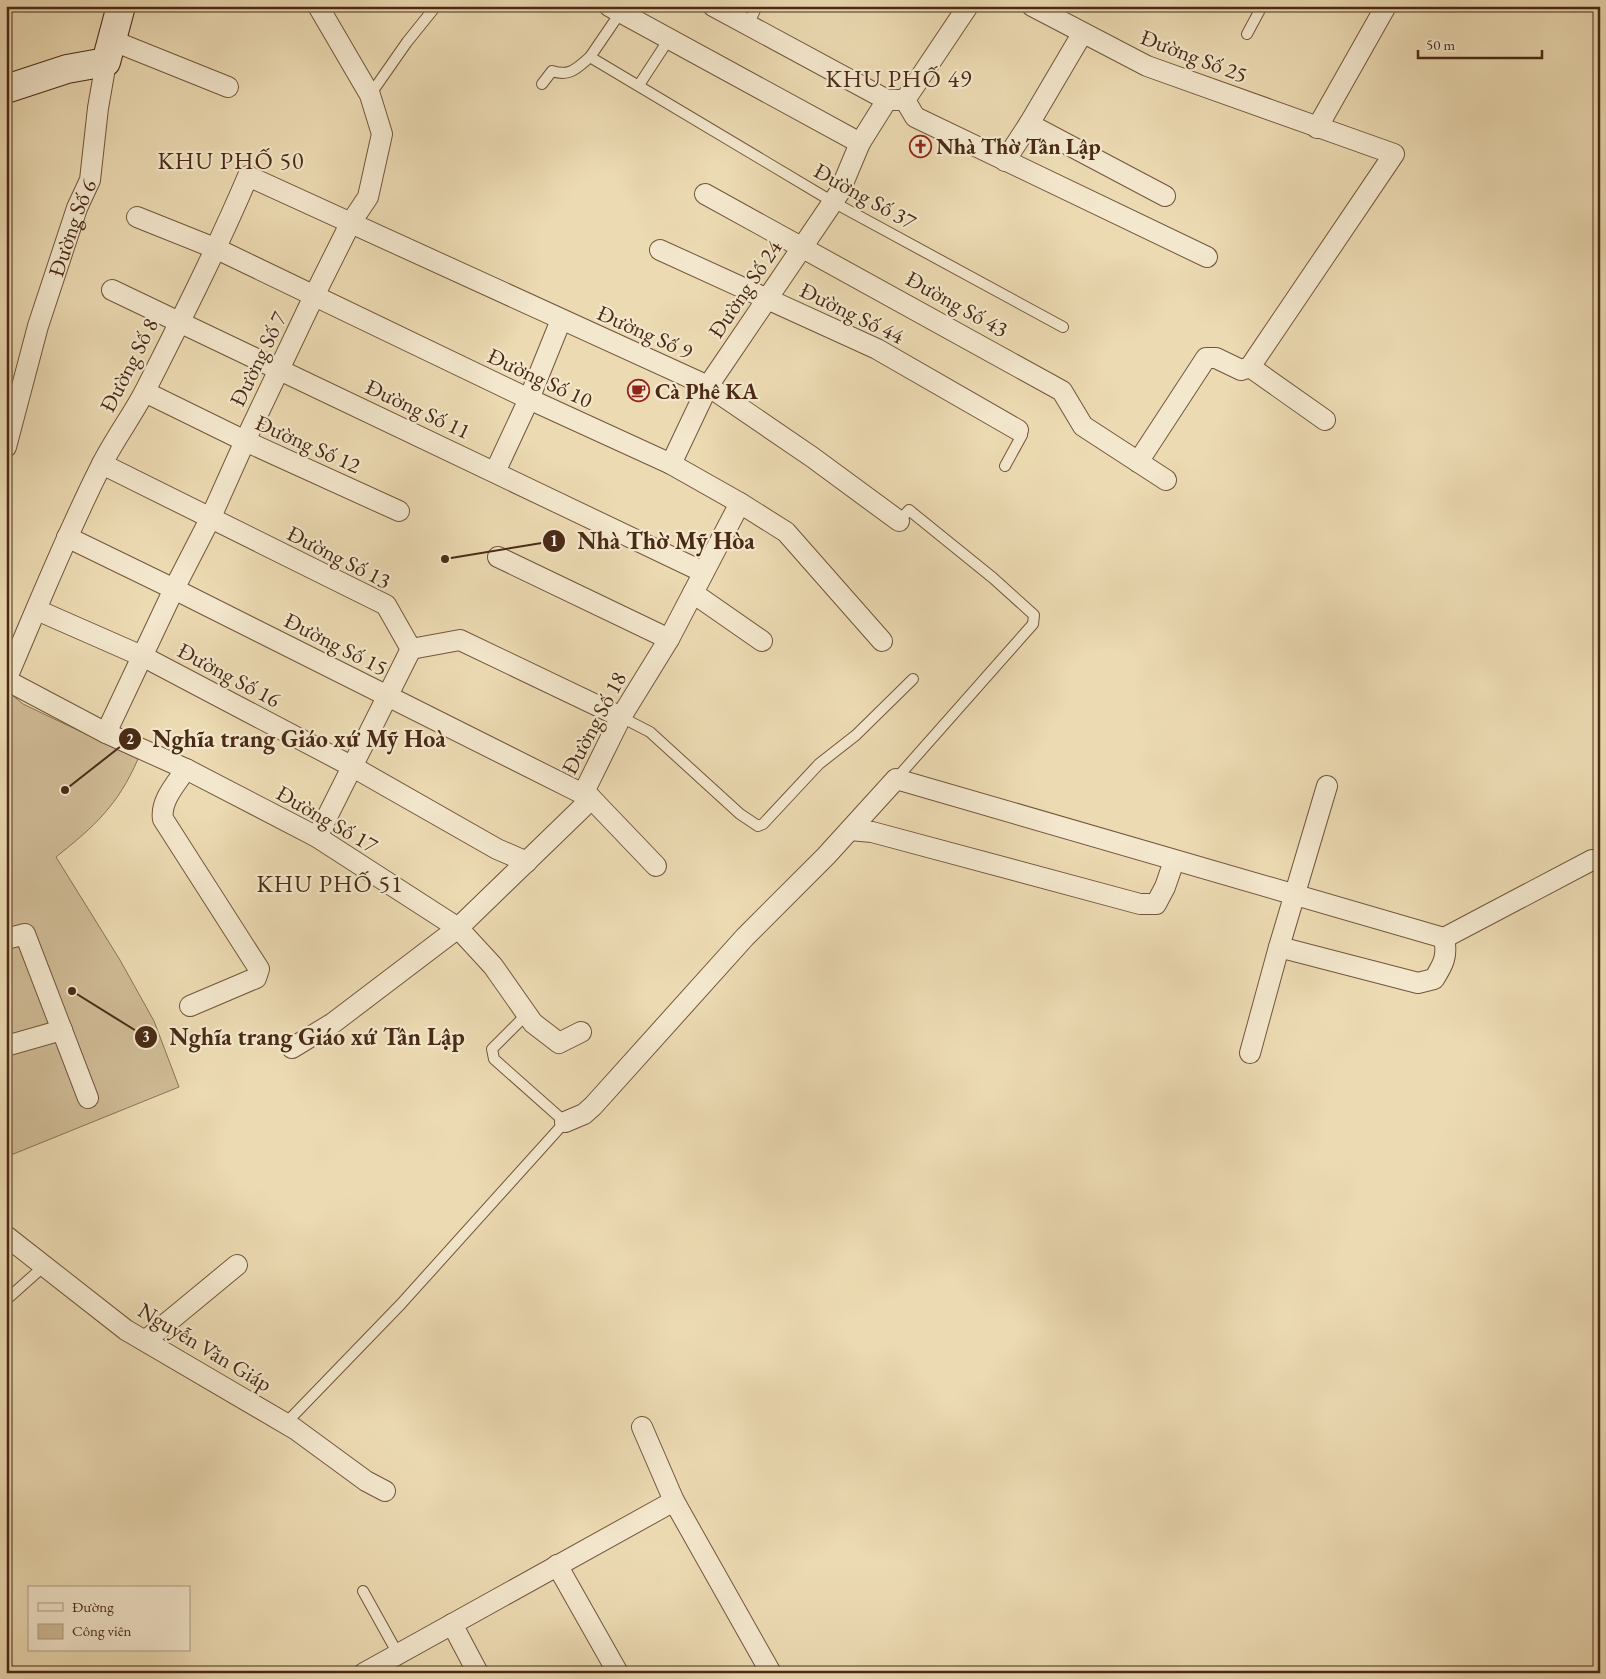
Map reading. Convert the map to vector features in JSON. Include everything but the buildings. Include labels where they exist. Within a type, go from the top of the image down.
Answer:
[{"type":"street","name":"Đường Số 6","points":[[6,447],[38,326],[77,208],[90,180],[98,108],[108,51],[121,6]]},
{"type":"street","name":"Đường Số 7","points":[[106,733],[144,657],[174,589],[210,519],[314,296],[350,224],[368,197],[382,134],[370,95],[318,6]]},
{"type":"street","points":[[713,6],[896,100],[915,117],[1207,257]]},
{"type":"street","points":[[896,100],[968,6]]},
{"type":"street","name":"Đường Số 25","points":[[1032,6],[1082,34],[1147,66],[1394,154],[1250,367]]},
{"type":"street","points":[[1317,128],[1386,6]]},
{"type":"street","points":[[614,9],[860,143]]},
{"type":"street","points":[[1004,161],[1029,124],[1082,34]]},
{"type":"street","points":[[6,89],[66,69],[108,51],[228,87]]},
{"type":"street","name":"Đường Số 24","points":[[671,464],[708,386],[839,193],[860,143],[896,100]]},
{"type":"street","points":[[1029,124],[1166,196]]},
{"type":"street","name":"Đường Số 8","points":[[6,680],[67,537],[102,464],[145,392],[178,322],[217,249],[248,176],[350,224]]},
{"type":"street","name":"Đường Số 43","points":[[705,194],[894,296],[1062,390],[1083,426],[1166,480]]},
{"type":"street","name":"Đường Số 10","points":[[137,216],[217,249],[529,400],[671,464],[740,503],[786,532],[882,641]]},
{"type":"street","name":"Đường Số 9","points":[[350,224],[708,386],[899,521]]},
{"type":"street","name":"Đường Số 44","points":[[660,250],[877,349],[1018,430]]},
{"type":"street","name":"Đường Số 11","points":[[112,290],[703,572]]},
{"type":"street","points":[[495,472],[529,400],[561,320]]},
{"type":"street","points":[[1138,462],[1206,358],[1216,358],[1241,370],[1250,367],[1325,420]]},
{"type":"street","name":"Đường Số 12","points":[[145,392],[245,441],[399,510]]},
{"type":"street","name":"Đường Số 13","points":[[102,464],[386,605],[411,649]]},
{"type":"street","name":"Đường Số 18","points":[[292,1048],[333,1023],[458,928],[583,808],[622,717],[669,639],[740,503]]},
{"type":"street","name":"Đường Số 15","points":[[67,537],[587,796],[656,866]]},
{"type":"street","points":[[498,557],[669,639]]},
{"type":"street","points":[[693,593],[762,641]]},
{"type":"street","name":"Đường Số 16","points":[[37,610],[144,657],[353,767],[497,849],[527,862]]},
{"type":"street","points":[[317,837],[411,649],[460,640],[622,717]]},
{"type":"street","name":"Đường Số 17","points":[[6,680],[106,733],[186,769],[317,837],[458,928],[493,966],[533,1023],[559,1043],[581,1032]]},
{"type":"street","points":[[186,769],[164,803],[161,811],[163,819],[259,969],[256,978],[190,1006]]},
{"type":"street","points":[[565,1122],[584,1114],[593,1106],[745,937],[850,830],[896,779],[1174,860],[1295,893],[1444,938],[1592,860],[1600,862]]},
{"type":"street","points":[[1250,1053],[1278,947],[1327,786]]},
{"type":"street","points":[[850,830],[872,832],[1140,904],[1156,904],[1165,888],[1174,860]]},
{"type":"street","points":[[6,938],[25,934],[88,1098]]},
{"type":"street","points":[[1278,947],[1418,982],[1434,980],[1445,963],[1444,938]]},
{"type":"street","points":[[6,1046],[62,1030]]},
{"type":"street","name":"Nguyễn Văn Giáp","points":[[6,1236],[43,1267],[126,1330],[286,1423],[366,1481],[385,1491]]},
{"type":"street","points":[[145,1341],[237,1265]]},
{"type":"street","points":[[642,1427],[674,1501],[771,1673]]},
{"type":"street","points":[[364,1673],[674,1501]]},
{"type":"street","points":[[557,1566],[618,1673]]},
{"type":"street","points":[[452,1624],[478,1673]]},
{"type":"lane","points":[[370,95],[407,42],[436,6]]},
{"type":"lane","points":[[748,25],[757,6]]},
{"type":"lane","points":[[1247,34],[1262,6]]},
{"type":"lane","points":[[542,84],[552,71],[560,74],[574,72],[590,57],[614,9]]},
{"type":"lane","points":[[639,85],[669,39]]},
{"type":"lane","name":"Đường Số 37","points":[[590,57],[833,202],[1064,327]]},
{"type":"lane","points":[[1005,466],[1022,435],[1018,430]]},
{"type":"lane","points":[[896,779],[1033,624],[1034,619],[1034,615],[1007,590],[909,510],[899,521]]},
{"type":"lane","points":[[622,717],[650,732],[740,814],[758,826],[819,764],[856,735],[912,679]]},
{"type":"lane","points":[[286,1423],[401,1304],[565,1122],[494,1058],[492,1049],[527,1014]]},
{"type":"lane","points":[[6,1300],[43,1267]]},
{"type":"lane","points":[[363,1591],[398,1654]]},
{"type":"green space","points":[[6,690],[23,704],[138,759],[114,802],[104,814],[56,857],[120,960],[154,1021],[179,1087],[6,1157]]},
{"type":"place","name":"Nhà Thờ Tân Lập","points":[[920,146]]},
{"type":"place","name":"Cà Phê KA","points":[[639,391]]},
{"type":"place","name":"Nhà Thờ Mỹ Hòa","points":[[445,559]]},
{"type":"place","name":"Nghĩa trang Giáo xứ Mỹ Hoà","points":[[65,790]]},
{"type":"place","name":"Nghĩa trang Giáo xứ Tân Lập","points":[[72,991]]},
{"type":"district","name":"KHU PHỐ 49","points":[[899,78]]},
{"type":"district","name":"KHU PHỐ 50","points":[[231,160]]},
{"type":"district","name":"KHU PHỐ 51","points":[[330,883]]}]
